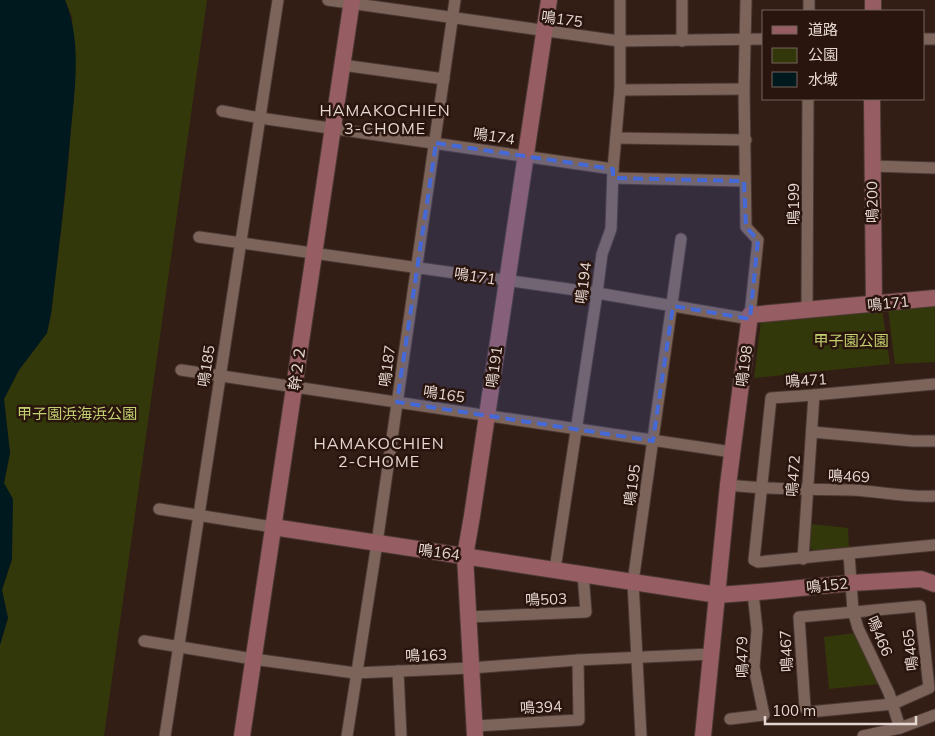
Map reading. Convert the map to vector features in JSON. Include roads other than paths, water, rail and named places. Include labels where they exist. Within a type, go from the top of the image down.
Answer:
[{"type":"street","name":"鳴185","points":[[166,736],[278,0]]},
{"type":"street","name":"鳴175","points":[[328,0],[619,42],[762,39]]},
{"type":"street","name":"鳴187","points":[[347,736],[436,142],[455,0]]},
{"type":"street","name":"鳴191","points":[[475,731],[465,556],[549,0]]},
{"type":"street","name":"鳴194","points":[[556,569],[602,254],[611,230],[613,174],[620,90],[620,0]]},
{"type":"street","points":[[682,0],[682,41]]},
{"type":"street","name":"鳴198","points":[[703,736],[728,485],[758,240],[746,227],[744,89],[746,0]]},
{"type":"street","name":"幹２２","points":[[242,736],[352,2]]},
{"type":"street","points":[[342,65],[444,79]]},
{"type":"street","points":[[620,90],[744,89]]},
{"type":"street","name":"鳴199","points":[[807,310],[808,100]]},
{"type":"street","name":"鳴200","points":[[872,100],[874,305]]},
{"type":"street","name":"鳴174","points":[[222,111],[525,156],[613,174],[744,181]]},
{"type":"street","points":[[616,138],[746,140]]},
{"type":"street","points":[[872,166],[935,168]]},
{"type":"street","name":"鳴171","points":[[199,237],[314,252],[750,317],[935,298]]},
{"type":"street","name":"鳴195","points":[[641,736],[633,582],[682,239]]},
{"type":"street","name":"鳴165","points":[[182,370],[732,452]]},
{"type":"street","name":"鳴471","points":[[935,384],[771,398],[754,560],[758,562],[803,559],[935,545]]},
{"type":"street","name":"鳴472","points":[[803,559],[814,395]]},
{"type":"street","points":[[812,432],[935,441]]},
{"type":"street","points":[[728,485],[762,489]]},
{"type":"street","name":"鳴469","points":[[762,489],[851,490],[917,497],[935,496]]},
{"type":"street","name":"鳴164","points":[[159,509],[718,595]]},
{"type":"street","points":[[849,554],[851,582]]},
{"type":"street","name":"鳴503","points":[[468,617],[586,612],[584,574]]},
{"type":"street","name":"鳴152","points":[[718,595],[851,582],[921,579],[935,584]]},
{"type":"street","name":"鳴466","points":[[851,582],[853,611],[858,628],[889,693],[900,728]]},
{"type":"street","name":"鳴479","points":[[730,719],[764,715],[754,667],[756,630],[753,593]]},
{"type":"street","name":"鳴465","points":[[853,611],[920,606],[929,688],[892,704]]},
{"type":"street","name":"鳴467","points":[[853,611],[799,617],[805,708],[809,712],[892,704]]},
{"type":"street","name":"鳴163","points":[[144,641],[355,673],[711,654]]},
{"type":"street","name":"鳴394","points":[[475,731],[580,720],[578,660]]},
{"type":"street","points":[[398,671],[401,736]]},
{"type":"street","points":[[864,736],[900,728],[935,716]]},
{"type":"water","points":[[0,0],[65,0],[74,34],[76,69],[64,205],[47,333],[19,370],[4,399],[10,453],[4,483],[13,499],[12,559],[2,590],[8,618],[0,645]]},
{"type":"district","name":"HAMAKOCHIEN 3-CHOME","points":[[385,119]]},
{"type":"district","name":"HAMAKOCHIEN 2-CHOME","points":[[379,452]]},
{"type":"park label","name":"甲子園公園","points":[[851,340]]},
{"type":"park label","name":"甲子園浜海浜公園","points":[[77,413]]}]
